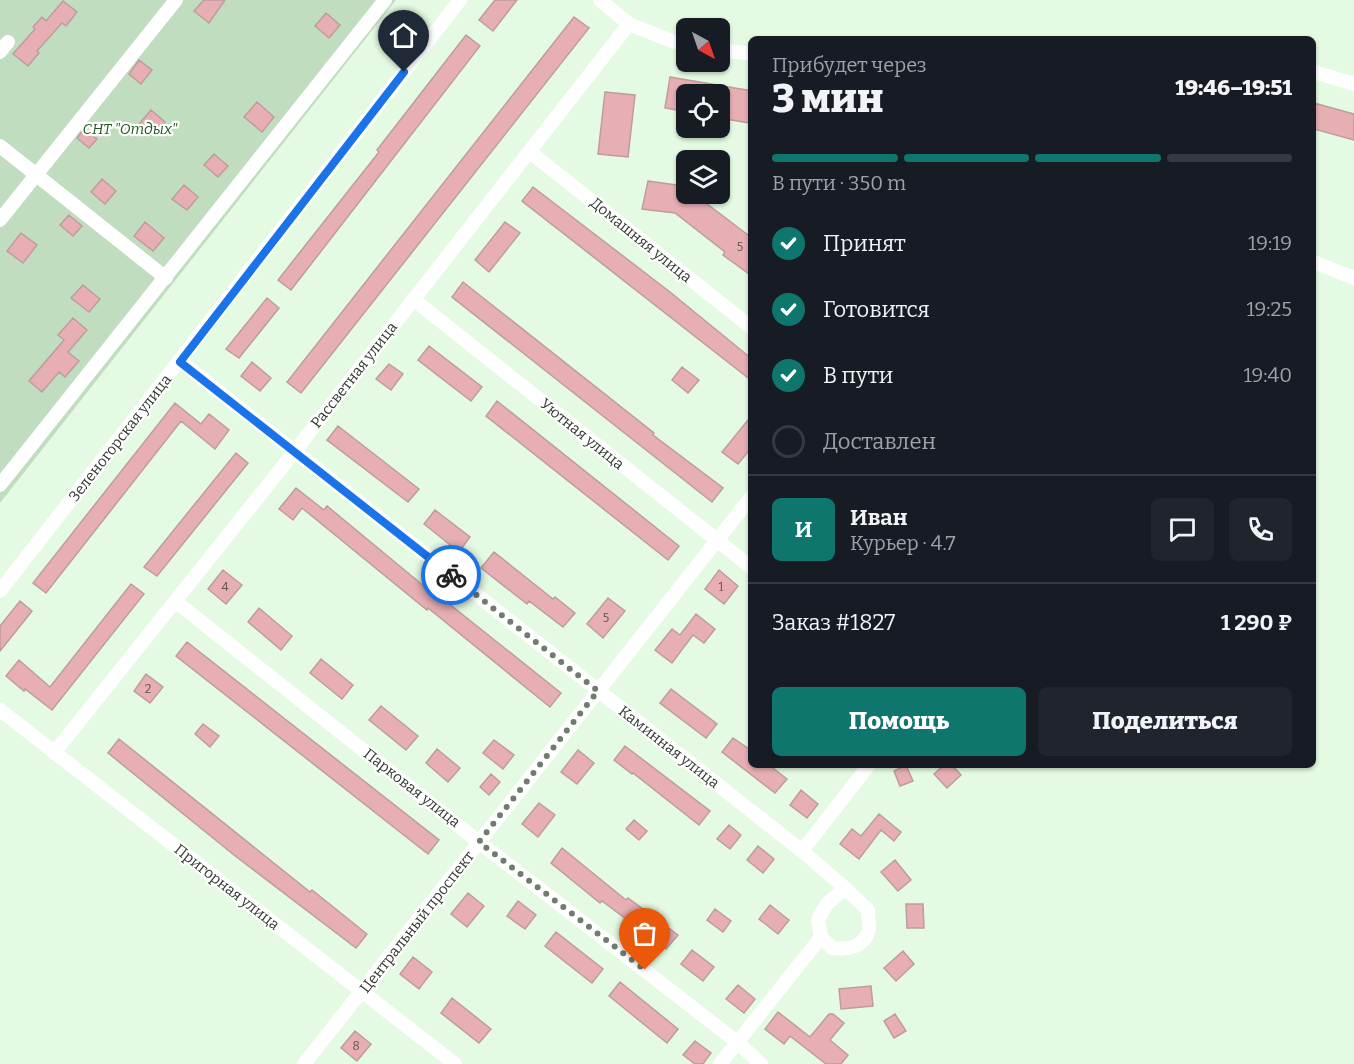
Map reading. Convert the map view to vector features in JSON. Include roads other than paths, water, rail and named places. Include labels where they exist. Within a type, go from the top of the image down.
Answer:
[{"type":"street","points":[[0,220],[176,0]]},
{"type":"street","points":[[0,485],[385,0]]},
{"type":"street","name":"Зеленогорская улица","points":[[0,591],[460,0]]},
{"type":"street","points":[[600,0],[629,24],[676,42]]},
{"type":"street","name":"Рассветная улица","points":[[54,753],[629,24]]},
{"type":"street","points":[[730,51],[748,54]]},
{"type":"street","points":[[1316,73],[1354,84]]},
{"type":"street","points":[[0,146],[166,278]]},
{"type":"street","name":"Домашняя улица","points":[[530,152],[748,325]]},
{"type":"street","points":[[1316,263],[1354,277]]},
{"type":"street","name":"Уютная улица","points":[[413,299],[748,565]]},
{"type":"street","name":"Каминная улица","points":[[180,362],[802,851],[867,910],[869,930],[860,944],[848,950],[832,948],[821,937]]},
{"type":"street","name":"Центральный проспект","points":[[304,1064],[748,501]]},
{"type":"street","name":"Парковая улица","points":[[175,601],[479,842],[737,1042],[761,1064]]},
{"type":"street","name":"Пригорная улица","points":[[0,710],[455,1064]]},
{"type":"street","points":[[802,851],[867,768]]},
{"type":"street","points":[[720,1064],[821,937],[818,920],[826,905],[845,888]]},
{"type":"park label","name":"СНТ \"Отдых\"","points":[[130,129]]}]
